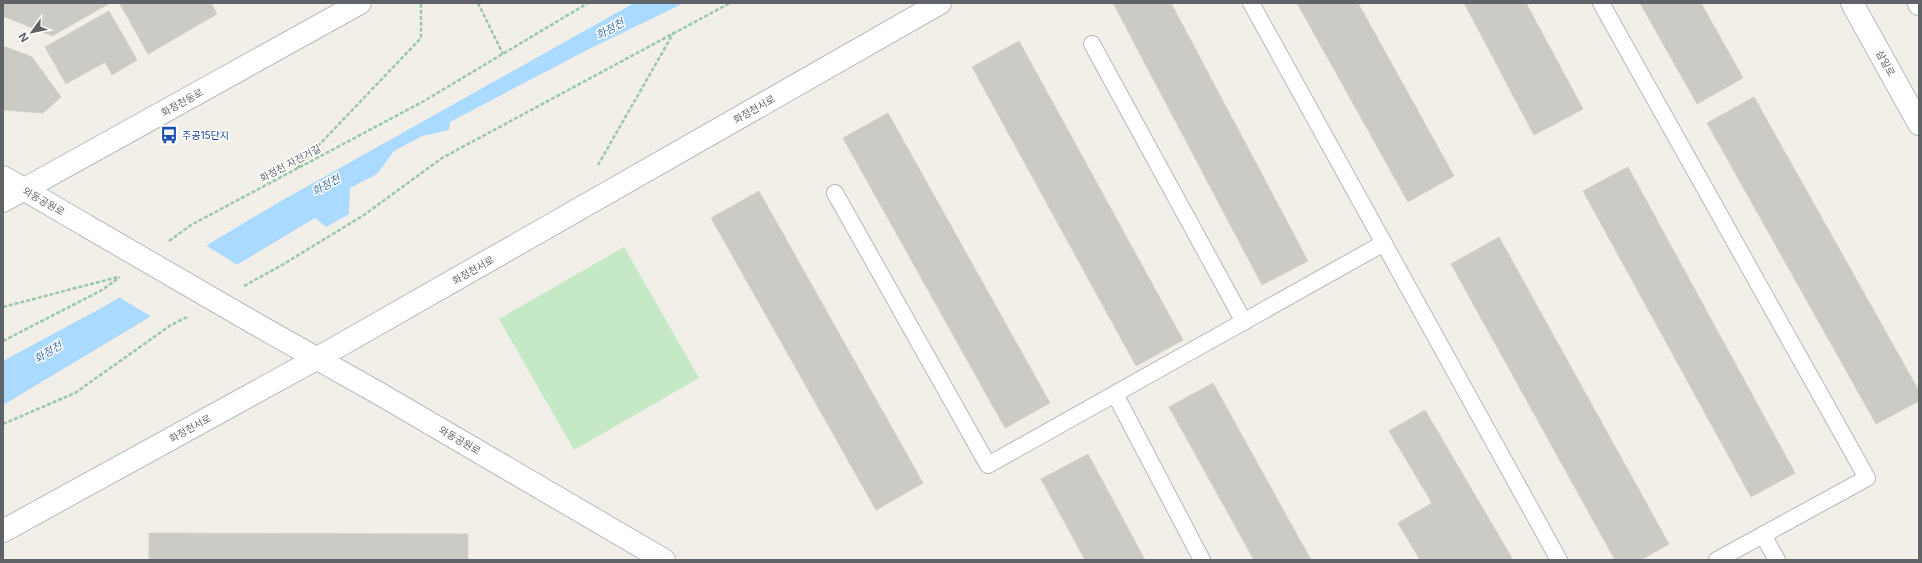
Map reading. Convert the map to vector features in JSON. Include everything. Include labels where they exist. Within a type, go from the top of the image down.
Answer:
[{"type":"street","name":"화정천동로","points":[[3,201],[360,3]]},
{"type":"street","name":"화정천서로","points":[[3,531],[316,359],[940,3]]},
{"type":"street","name":"삼일로","points":[[1852,3],[1919,124]]},
{"type":"street","name":"와동공원로","points":[[3,177],[316,359],[380,394],[664,560]]},
{"type":"lane","points":[[1251,3],[1559,560]]},
{"type":"lane","points":[[1601,3],[1867,478],[1717,560]]},
{"type":"lane","points":[[1092,44],[1244,322]]},
{"type":"lane","points":[[836,192],[988,465],[1384,244]]},
{"type":"lane","points":[[1115,394],[1202,560]]},
{"type":"lane","points":[[1763,535],[1778,560]]},
{"type":"path","points":[[295,170],[422,38],[421,3]]},
{"type":"path","points":[[478,3],[503,54]]},
{"type":"path","name":"화정천 자전거길","points":[[165,244],[191,225],[424,101],[588,3]]},
{"type":"path","points":[[240,288],[282,265],[364,215],[442,158],[730,3]]},
{"type":"path","points":[[597,167],[674,32]]},
{"type":"path","points":[[3,307],[120,276],[102,290],[3,341]]},
{"type":"path","points":[[3,424],[75,393],[170,325],[192,314]]},
{"type":"green space","points":[[624,247],[699,378],[574,450],[499,319]]},
{"type":"water","name":"화정천","points":[[634,3],[684,3],[589,49],[450,122],[449,130],[422,136],[394,151],[377,174],[350,188],[349,214],[326,227],[315,218],[3,405],[3,361],[105,306],[274,205]]},
{"type":"pier","points":[[204,244],[239,266],[152,317],[117,296]]},
{"type":"building","points":[[3,3],[110,3],[52,36],[3,16]]},
{"type":"building","points":[[211,3],[217,14],[148,54],[120,4]]},
{"type":"building","points":[[1113,3],[1171,3],[1308,261],[1262,285]]},
{"type":"building","points":[[1297,3],[1358,3],[1454,176],[1408,202]]},
{"type":"building","points":[[1464,3],[1526,3],[1583,109],[1534,135]]},
{"type":"building","points":[[1640,3],[1701,3],[1743,78],[1697,104]]},
{"type":"building","points":[[109,11],[137,60],[112,75],[105,62],[66,84],[45,47]]},
{"type":"building","points":[[1019,41],[1183,340],[1136,366],[972,67]]},
{"type":"building","points":[[3,46],[32,57],[61,97],[43,113],[3,110]]},
{"type":"building","points":[[1754,97],[1919,391],[1919,401],[1876,424],[1707,123]]},
{"type":"building","points":[[888,113],[1050,403],[1005,428],[843,138]]},
{"type":"building","points":[[1628,167],[1795,473],[1751,497],[1583,191]]},
{"type":"building","points":[[759,191],[923,483],[876,510],[711,218]]},
{"type":"building","points":[[1499,237],[1669,544],[1641,560],[1615,560],[1451,264]]},
{"type":"building","points":[[1213,383],[1311,560],[1254,560],[1169,407]]},
{"type":"building","points":[[1425,410],[1512,558],[1509,560],[1420,560],[1398,523],[1432,503],[1389,431]]},
{"type":"building","points":[[1088,454],[1145,560],[1085,560],[1041,479]]},
{"type":"building","points":[[149,533],[468,534],[468,560],[149,560]]},
{"type":"place","name":"주공15단지","points":[[169,135]]}]
